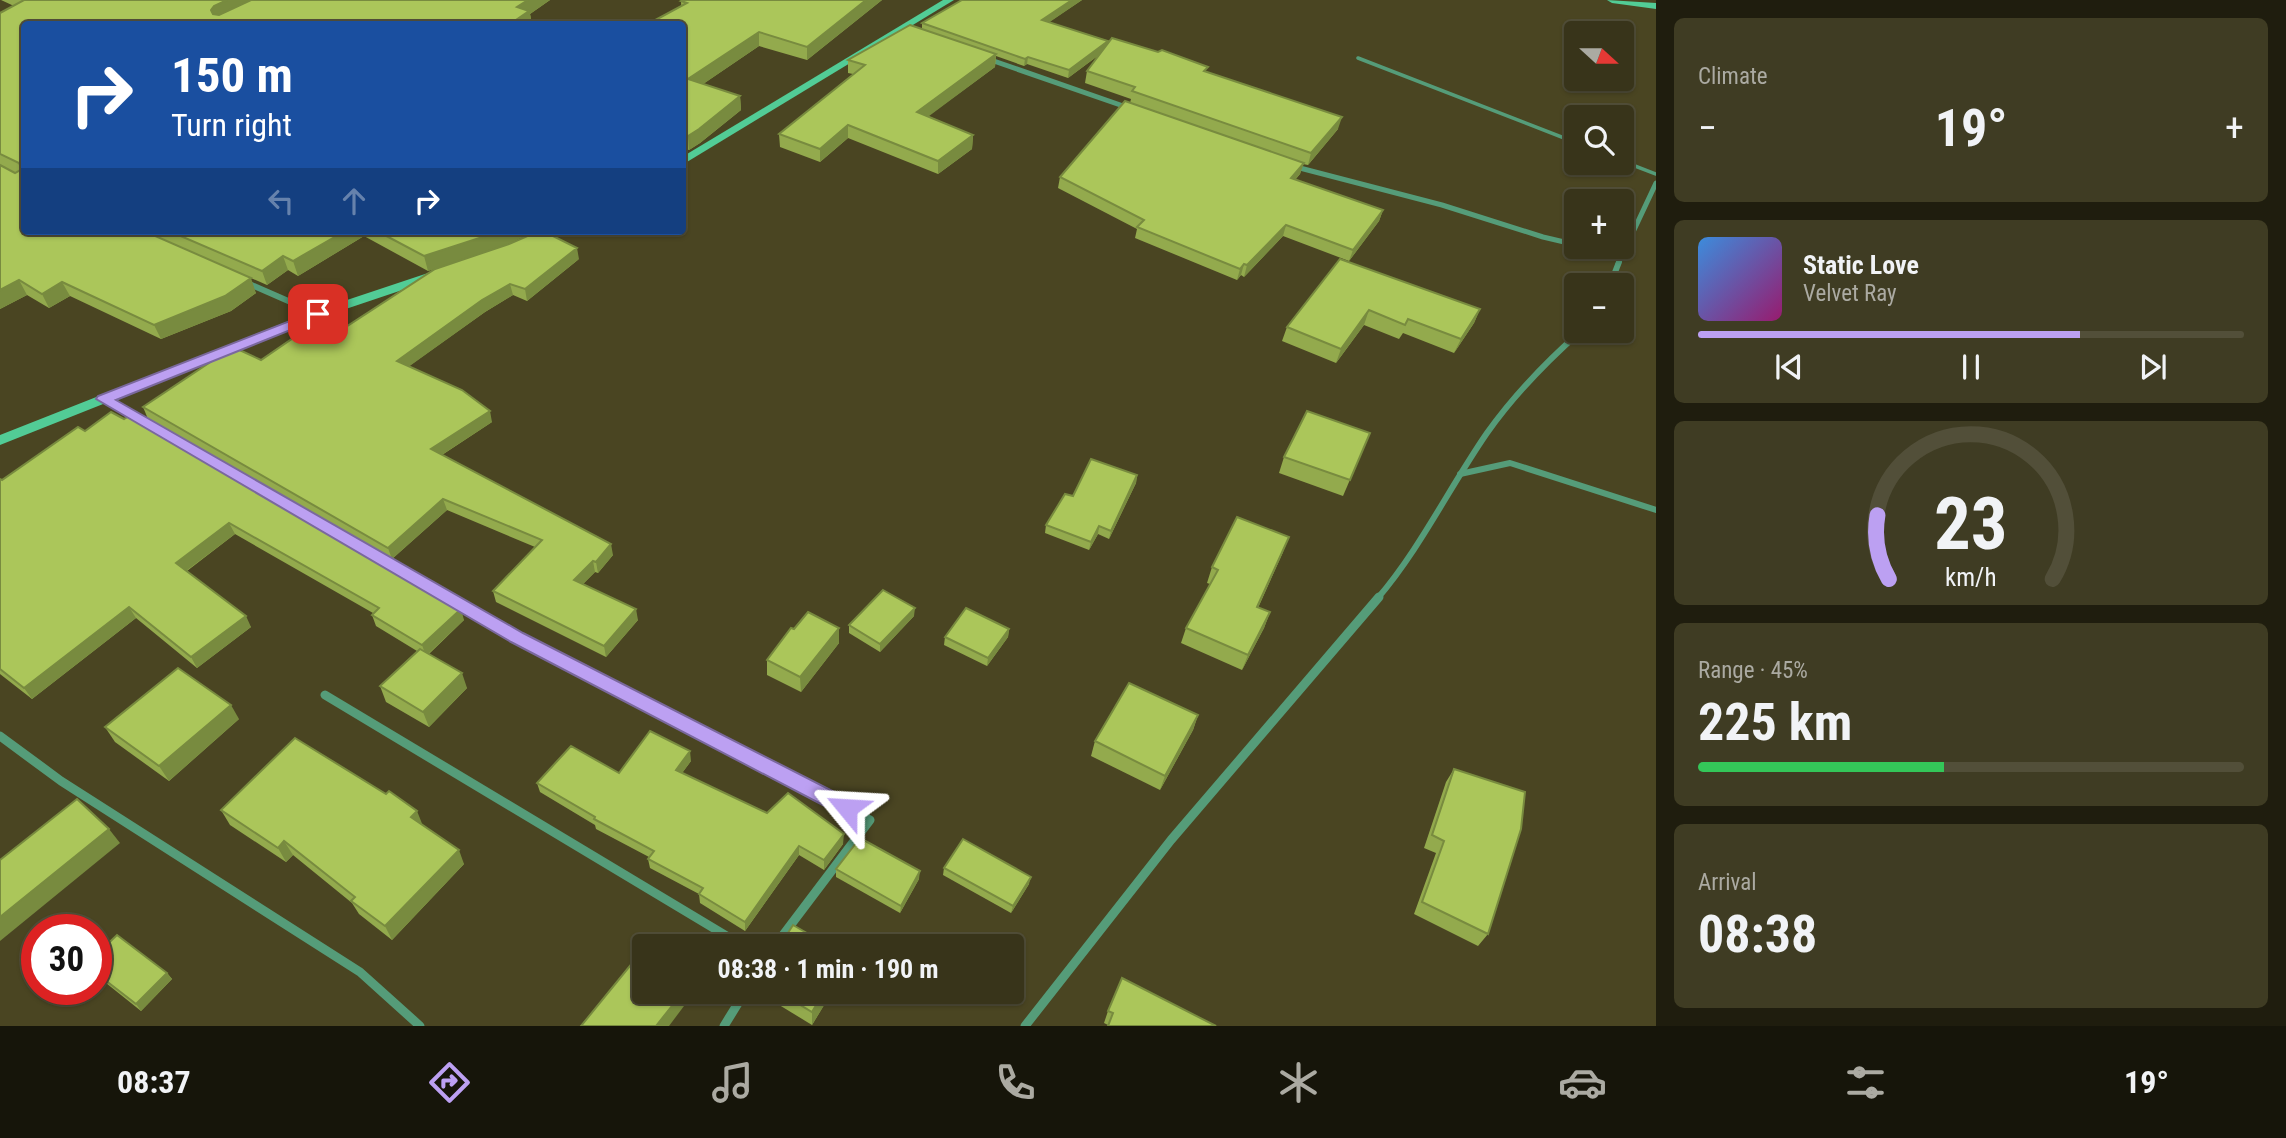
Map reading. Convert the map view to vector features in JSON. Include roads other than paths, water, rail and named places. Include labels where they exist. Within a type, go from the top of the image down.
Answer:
[{"type":"main road","points":[[686,160],[949,0]]},
{"type":"main road","points":[[1612,0],[1656,6]]},
{"type":"main road","points":[[0,440],[318,314],[442,272]]},
{"type":"street","points":[[902,29],[915,34]]},
{"type":"street","points":[[981,57],[1138,112]]},
{"type":"street","points":[[1290,164],[1335,179],[1443,205],[1546,240],[1564,243]]},
{"type":"street","points":[[1634,229],[1656,183]]},
{"type":"street","points":[[243,281],[318,314]]},
{"type":"street","points":[[1025,1026],[1171,840],[1396,577],[1487,433],[1538,369],[1567,343]]},
{"type":"street","points":[[103,399],[148,424]]},
{"type":"street","points":[[1459,474],[1510,463],[1656,510]]},
{"type":"street","points":[[360,546],[517,638],[870,820],[784,934]]},
{"type":"street","points":[[325,695],[723,934]]},
{"type":"street","points":[[0,736],[61,781],[360,972],[420,1026]]},
{"type":"street","points":[[724,1026],[738,1004]]},
{"type":"lane","points":[[1358,58],[1564,138]]},
{"type":"lane","points":[[1634,166],[1656,174]]}]
